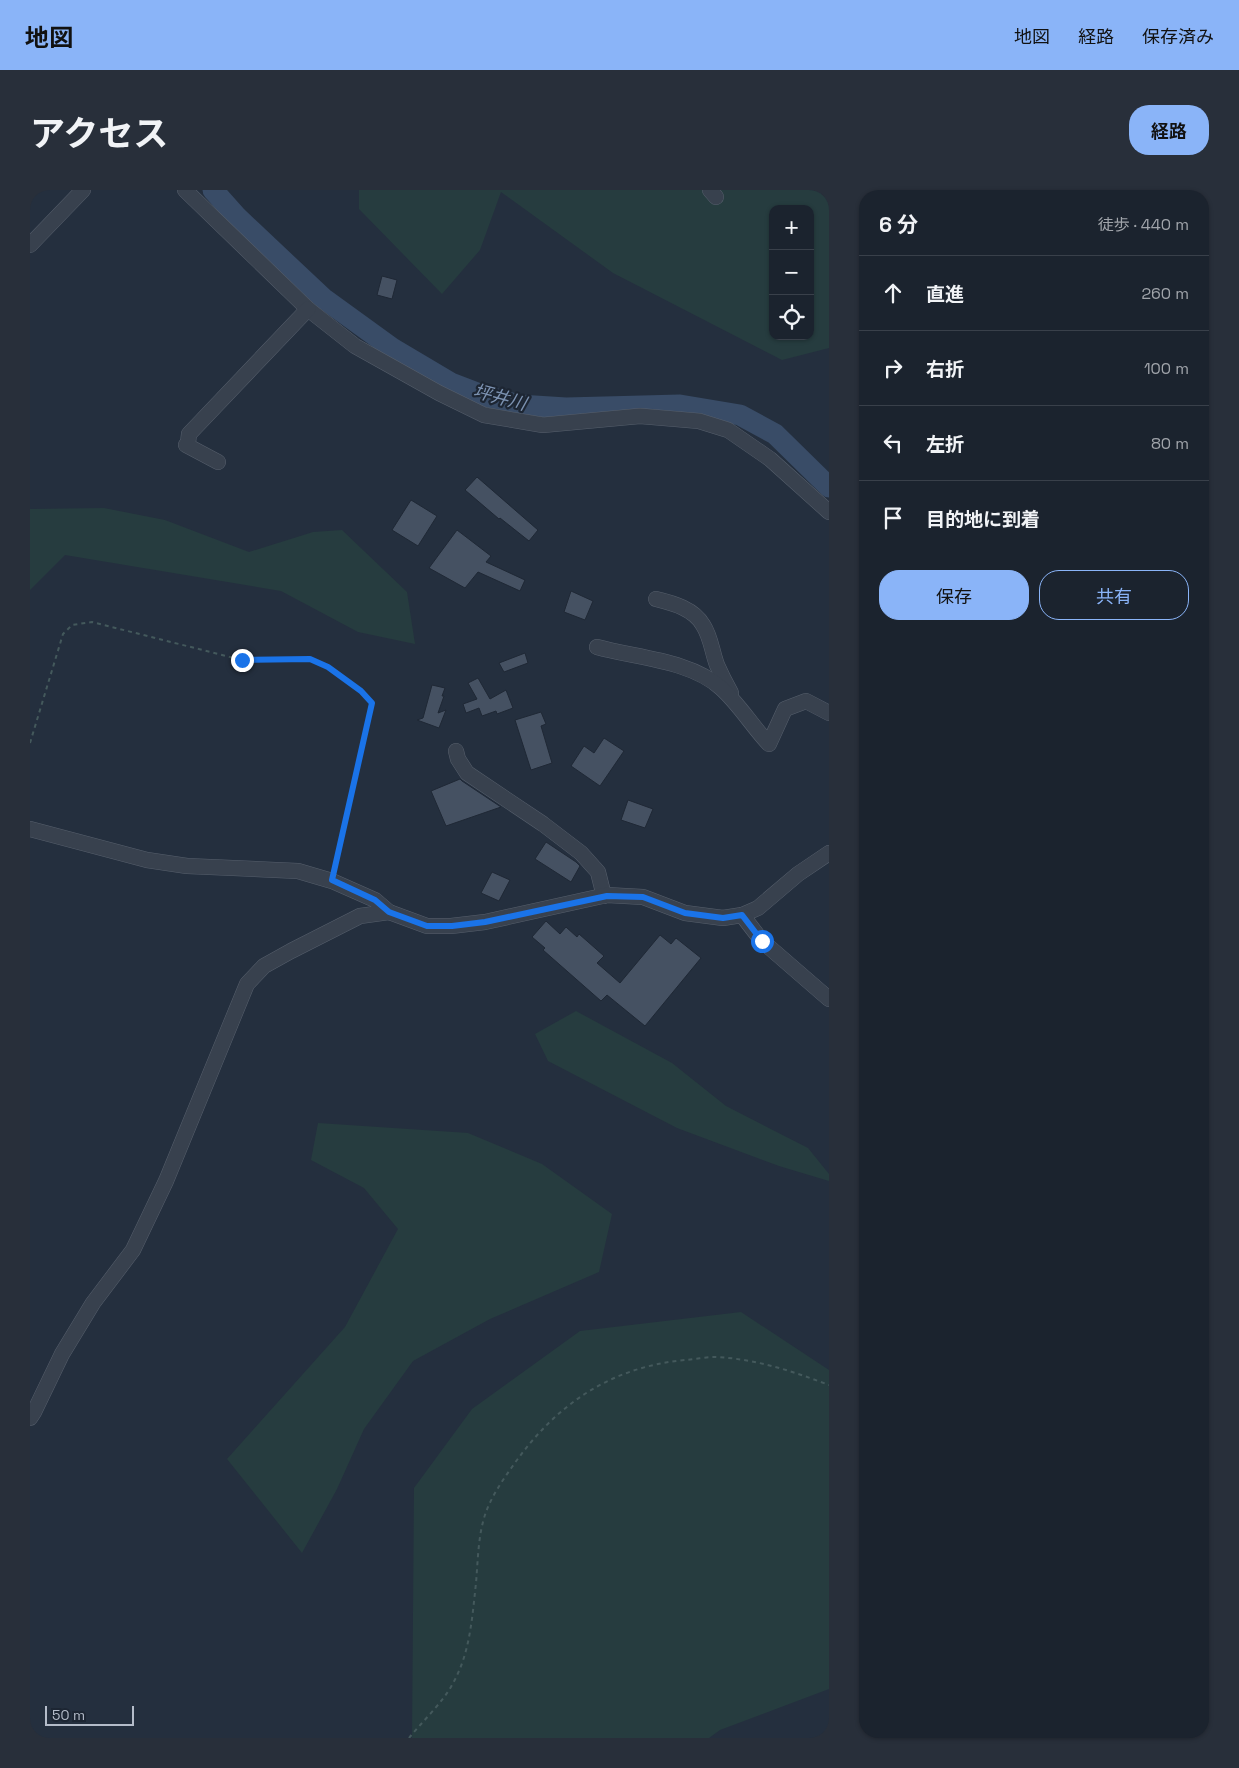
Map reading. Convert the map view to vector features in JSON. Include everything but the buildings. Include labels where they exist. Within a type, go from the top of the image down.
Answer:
[{"type":"street","points":[[30,245],[83,190]]},
{"type":"street","points":[[185,190],[308,309],[355,346],[439,393],[484,415],[543,425],[640,416],[699,421],[728,430],[770,458],[829,512]]},
{"type":"street","points":[[218,462],[186,444],[188,443],[189,434],[308,309]]},
{"type":"street","points":[[656,599],[673,603],[683,608],[702,623],[718,666],[734,701]]},
{"type":"street","points":[[597,646],[701,674],[720,686],[769,744],[785,709],[806,701],[829,712]]},
{"type":"street","points":[[456,751],[458,760],[467,772],[581,852],[598,872],[604,896]]},
{"type":"street","points":[[30,829],[147,860],[186,866],[298,871],[332,880],[375,900],[389,912],[427,926],[452,926],[485,922],[604,896],[643,897],[685,913],[723,918],[742,915],[758,908],[798,874],[829,853]]},
{"type":"street","points":[[30,1418],[62,1354],[93,1303],[133,1250],[166,1181],[247,984],[264,966],[360,916],[389,912]]},
{"type":"street","points":[[742,915],[762,941],[829,999]]},
{"type":"path","points":[[30,744],[63,634],[72,625],[92,622],[242,660],[310,659],[335,672],[361,691],[372,703],[332,880]]},
{"type":"path","points":[[408,1738],[452,1686],[466,1653],[471,1629],[480,1541],[485,1513],[496,1489],[528,1443],[567,1406],[610,1378],[614,1379],[620,1375],[671,1361],[714,1357],[780,1367],[829,1384]]},
{"type":"green space","points":[[359,190],[829,190],[829,348],[782,360],[613,273],[501,192],[480,250],[442,294],[359,209]]},
{"type":"green space","points":[[104,508],[165,520],[249,552],[313,532],[342,530],[407,592],[415,644],[358,632],[281,591],[65,555],[30,590],[30,509]]},
{"type":"green space","points":[[576,1011],[672,1063],[726,1106],[808,1148],[829,1174],[829,1181],[779,1166],[677,1128],[548,1061],[535,1034]]},
{"type":"green space","points":[[318,1123],[468,1133],[542,1164],[612,1214],[599,1272],[490,1319],[413,1361],[364,1429],[337,1489],[302,1553],[227,1459],[345,1327],[398,1229],[364,1188],[311,1160]]},
{"type":"green space","points":[[741,1312],[829,1370],[829,1689],[720,1730],[709,1738],[412,1738],[414,1488],[472,1409],[580,1331]]},
{"type":"waterway","name":"坪井川","points":[[213,190],[237,217],[323,298],[392,348],[451,383],[485,396],[519,405],[566,408],[680,405],[740,415],[775,434],[829,487]]},
{"type":"route","points":[[242,660],[310,659],[328,667],[361,691],[372,703],[332,880],[375,900],[389,912],[427,926],[452,926],[485,922],[607,896],[643,897],[685,913],[723,918],[742,915],[762,941]]}]
